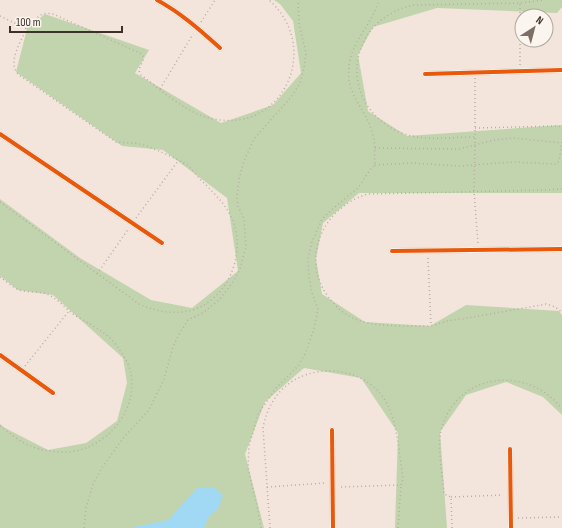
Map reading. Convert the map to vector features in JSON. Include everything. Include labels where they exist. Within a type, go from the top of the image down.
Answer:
[{"type":"street","points":[[157,0],[198,27],[220,48]]},
{"type":"street","points":[[425,74],[562,70]]},
{"type":"street","points":[[0,134],[162,243]]},
{"type":"street","points":[[392,251],[562,249]]},
{"type":"street","points":[[0,355],[53,393]]},
{"type":"street","points":[[332,430],[333,528]]},
{"type":"street","points":[[510,449],[511,528]]},
{"type":"path","points":[[160,89],[215,0]]},
{"type":"path","points":[[0,202],[139,304],[155,310],[169,312],[198,308],[204,304],[219,292],[227,281],[237,256],[236,232],[229,212],[220,199],[186,165],[148,146],[132,142],[116,142],[17,74],[14,59],[27,29],[33,20],[48,13],[55,14],[142,54],[144,56],[144,60],[139,68],[141,75],[193,112],[215,120],[229,121],[246,119],[269,106],[279,96],[288,81],[293,67],[295,54],[292,34],[283,15],[269,0]]},
{"type":"path","points":[[84,528],[86,508],[93,484],[103,466],[124,437],[149,410],[164,379],[173,347],[178,336],[188,320],[204,312],[220,299],[233,282],[240,269],[246,246],[244,219],[238,206],[237,198],[239,179],[244,161],[254,139],[292,96],[300,83],[304,68],[305,46],[300,24],[298,0]]},
{"type":"path","points":[[375,165],[374,138],[370,125],[356,102],[351,89],[349,68],[354,47],[377,9],[379,0]]},
{"type":"path","points":[[474,137],[419,138],[400,132],[386,124],[369,108],[359,90],[356,70],[360,51],[369,33],[388,15],[414,5],[520,3],[544,0]]},
{"type":"path","points":[[520,3],[520,71]]},
{"type":"path","points":[[0,16],[27,29]]},
{"type":"path","points":[[475,72],[474,191],[478,250]]},
{"type":"path","points":[[474,128],[562,127]]},
{"type":"path","points":[[261,528],[249,475],[249,446],[258,415],[277,387],[298,366],[305,354],[314,329],[318,309],[311,290],[308,258],[312,242],[322,219],[358,188],[375,165],[412,163],[443,166],[475,166],[513,162],[556,164],[559,161],[562,142],[514,138],[494,140],[450,150],[374,148]]},
{"type":"path","points":[[428,250],[430,326]]},
{"type":"path","points":[[0,276],[19,290],[47,294],[70,311],[102,331],[117,346],[128,364],[131,382],[127,408],[121,420],[112,432],[101,441],[88,448],[69,452],[42,449],[24,443],[0,426]]},
{"type":"path","points":[[21,370],[70,311]]},
{"type":"path","points":[[511,495],[451,497],[444,494],[439,437],[446,416],[453,404],[473,388],[484,383],[499,380],[529,384],[543,391],[562,409]]},
{"type":"path","points":[[267,487],[333,483]]},
{"type":"path","points":[[398,528],[401,485]]},
{"type":"path","points":[[451,497],[452,528]]},
{"type":"path","points":[[511,518],[562,517]]},
{"type":"green space","points":[[274,0],[562,0],[562,7],[557,13],[554,13],[554,8],[514,8],[514,11],[437,8],[373,27],[358,55],[368,111],[407,136],[562,125],[562,193],[359,193],[323,223],[316,259],[322,294],[365,322],[430,326],[466,305],[559,311],[562,315],[562,415],[543,397],[506,382],[466,395],[440,432],[447,528],[395,528],[398,433],[361,378],[304,368],[265,402],[245,454],[264,528],[0,528],[0,424],[48,450],[86,443],[117,421],[127,383],[123,358],[53,295],[18,290],[0,276],[0,199],[80,258],[151,300],[192,308],[238,271],[227,198],[163,150],[122,146],[16,72],[27,29],[45,14],[149,50],[135,73],[221,123],[273,105],[301,73],[293,21],[280,4]]},
{"type":"water","points":[[198,487],[213,487],[223,495],[218,509],[209,516],[204,528],[128,528],[168,520]]},
{"type":"cycle path","points":[[157,0],[198,28],[220,48]]},
{"type":"cycle path","points":[[425,74],[562,70]]},
{"type":"cycle path","points":[[0,134],[162,243]]},
{"type":"cycle path","points":[[392,251],[562,249]]},
{"type":"cycle path","points":[[0,355],[53,393]]},
{"type":"cycle path","points":[[332,430],[333,528]]},
{"type":"cycle path","points":[[510,449],[511,528]]}]
